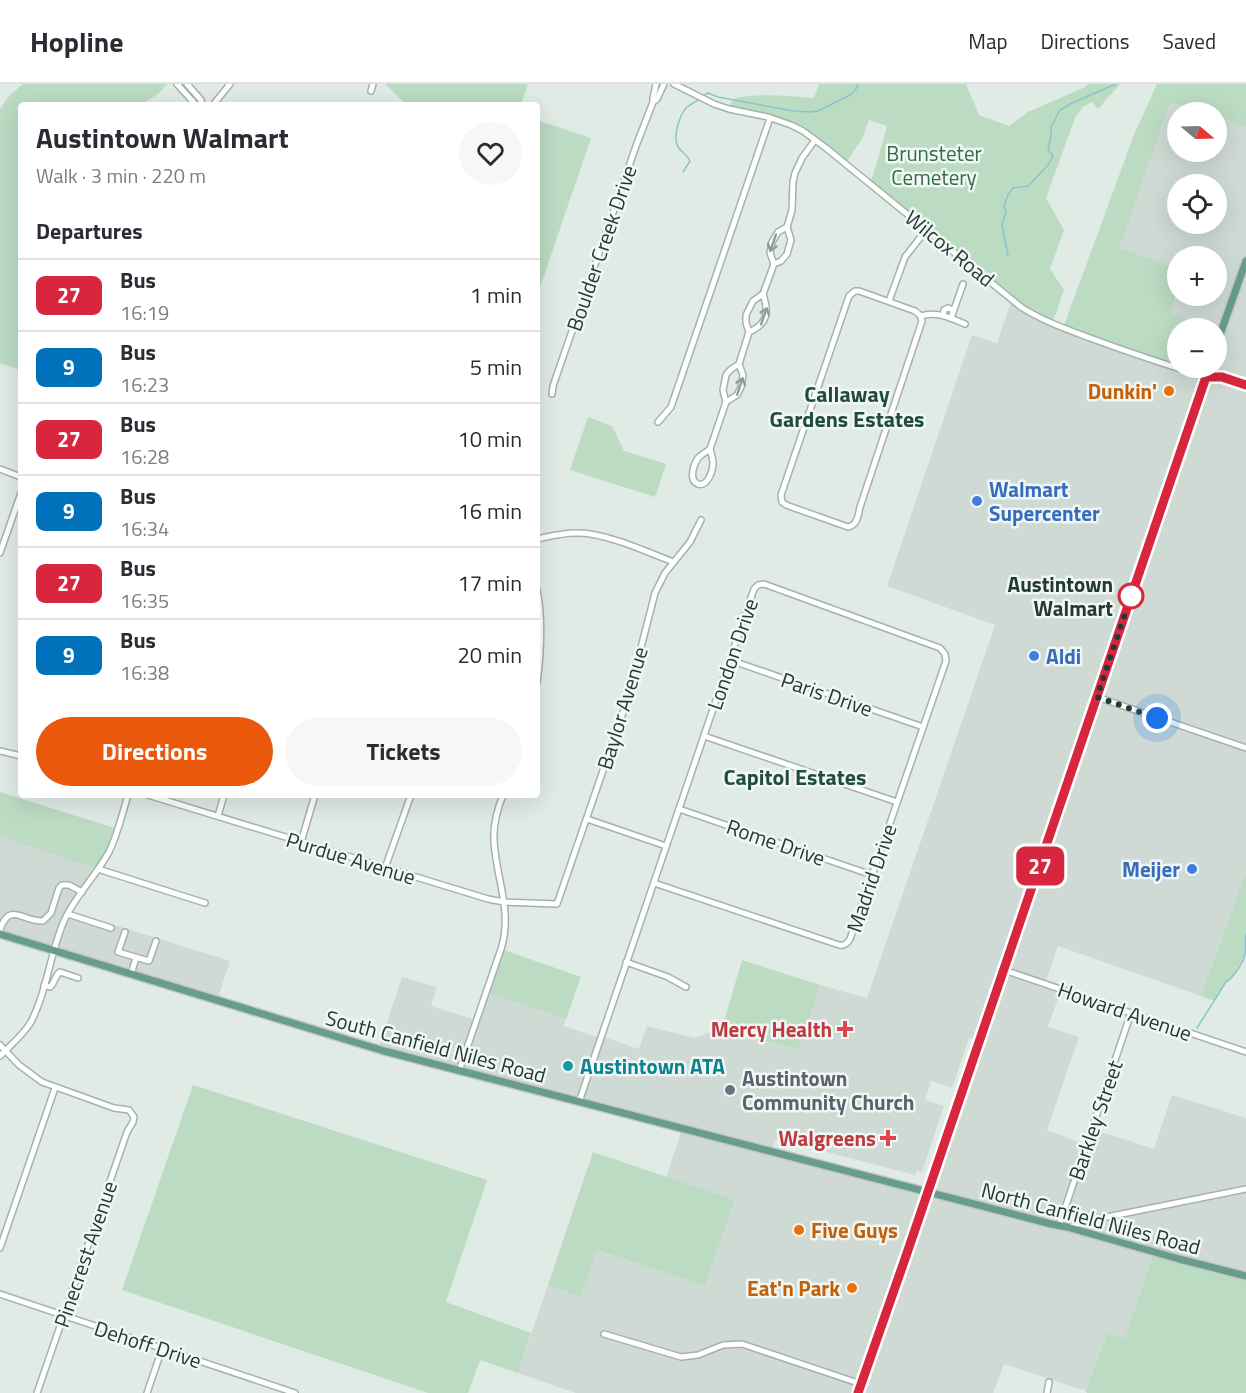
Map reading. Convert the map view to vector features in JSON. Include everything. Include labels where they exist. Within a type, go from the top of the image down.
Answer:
[{"type":"main road","points":[[1226,318],[1246,261]]},
{"type":"main road","points":[[858,1393],[1206,378]]},
{"type":"main road","points":[[0,934],[54,950]]},
{"type":"main road","name":"South Canfield Niles Road","points":[[54,950],[341,1039],[928,1192]]},
{"type":"main road","name":"North Canfield Niles Road","points":[[928,1192],[1246,1276]]},
{"type":"street","points":[[177,84],[193,102]]},
{"type":"street","points":[[187,84],[201,102]]},
{"type":"street","points":[[215,102],[230,84]]},
{"type":"street","points":[[371,91],[373,84]]},
{"type":"street","name":"Boulder Creek Drive","points":[[552,394],[653,102],[656,84]]},
{"type":"street","name":"Boulder Creek Drive","points":[[653,102],[657,99],[664,84]]},
{"type":"street","name":"Wilcox Road","points":[[674,84],[714,104],[791,125],[815,140],[1021,307],[1041,319],[1167,365]]},
{"type":"street","points":[[658,422],[672,407],[770,118]]},
{"type":"street","points":[[774,264],[788,254],[791,240],[787,227],[792,210],[795,173],[815,140]]},
{"type":"street","points":[[726,402],[737,396],[741,387],[743,375],[739,364],[749,332],[746,315],[751,304],[763,294],[774,264],[770,253],[772,242],[778,232],[787,227]]},
{"type":"street","points":[[889,302],[906,257],[927,229]]},
{"type":"street","points":[[951,318],[963,284]]},
{"type":"street","points":[[859,291],[915,311],[921,316],[922,324],[856,523],[845,527],[786,505],[782,502],[781,495],[849,296],[859,291]]},
{"type":"street","points":[[749,332],[760,327],[765,317],[767,307],[763,294]]},
{"type":"street","points":[[943,315],[944,309],[953,310]]},
{"type":"street","points":[[921,316],[943,315],[965,324]]},
{"type":"street","points":[[710,449],[699,457],[694,468],[693,479],[698,484],[706,482],[713,468],[710,449],[726,402],[723,390],[726,375],[739,364]]},
{"type":"street","points":[[0,470],[18,476]]},
{"type":"street","points":[[0,553],[18,502]]},
{"type":"street","name":"Baylor Avenue","points":[[558,904],[628,698],[655,593],[665,573],[690,542],[701,520]]},
{"type":"street","points":[[540,538],[564,534],[590,534],[608,538],[673,562]]},
{"type":"street","name":"London Drive","points":[[579,1102],[756,586],[761,584],[940,648],[945,654]]},
{"type":"street","points":[[540,617],[540,657]]},
{"type":"street","name":"Madrid Drive","points":[[654,882],[841,945],[848,942],[946,661],[945,654]]},
{"type":"street","name":"Paris Drive","points":[[730,660],[923,727]]},
{"type":"street","points":[[1097,697],[1246,748]]},
{"type":"street","points":[[704,736],[897,802]]},
{"type":"street","points":[[0,751],[18,755]]},
{"type":"street","points":[[0,1056],[23,1033],[30,1022],[64,921],[109,852],[127,798]]},
{"type":"street","name":"Purdue Avenue","points":[[158,798],[488,900],[558,904]]},
{"type":"street","points":[[218,816],[223,798]]},
{"type":"street","points":[[301,842],[314,798]]},
{"type":"street","points":[[386,868],[410,798]]},
{"type":"street","points":[[459,1071],[503,942],[506,922],[494,840],[496,818],[502,798]]},
{"type":"street","name":"Rome Drive","points":[[679,809],[873,875]]},
{"type":"street","points":[[587,819],[666,846]]},
{"type":"street","points":[[98,869],[205,903]]},
{"type":"street","points":[[0,929],[4,918],[9,915],[16,914],[43,921],[51,913],[62,885],[69,885],[82,892]]},
{"type":"street","points":[[68,914],[111,928]]},
{"type":"street","points":[[125,932],[118,952],[136,958],[149,961],[156,941]]},
{"type":"street","points":[[131,974],[136,958]]},
{"type":"street","points":[[626,962],[668,977],[686,987]]},
{"type":"street","name":"Howard Avenue","points":[[1004,970],[1246,1052]]},
{"type":"street","points":[[44,985],[50,987],[60,972],[78,978]]},
{"type":"street","name":"Barkley Street","points":[[1063,1227],[1131,1013]]},
{"type":"street","points":[[0,1045],[29,1074],[56,1088],[0,1248]]},
{"type":"street","name":"Pinecrest Avenue","points":[[37,1393],[127,1132],[133,1122],[133,1116],[129,1110],[114,1108],[56,1088]]},
{"type":"street","points":[[1063,1227],[1246,1189]]},
{"type":"street","name":"Dehoff Drive","points":[[0,1294],[295,1393]]},
{"type":"street","points":[[603,1334],[681,1357],[698,1355],[723,1345],[742,1344],[861,1384]]},
{"type":"street","points":[[147,1393],[162,1349]]},
{"type":"street","points":[[1047,1393],[1049,1382]]},
{"type":"shaded area","points":[[1153,96],[1172,102],[1167,102],[1167,162],[1227,162],[1227,120],[1246,127],[1246,872],[1201,996],[1058,946],[1045,984],[1061,990],[1048,1027],[1079,1037],[1047,1130],[1087,1145],[1092,1129],[1154,1149],[1172,1095],[1246,1118],[1246,1276],[1154,1252],[1125,1338],[1107,1333],[1086,1391],[1004,1364],[993,1393],[576,1393],[518,1373],[548,1285],[580,1297],[596,1250],[705,1286],[735,1200],[666,1177],[682,1129],[378,1049],[402,977],[437,987],[431,1006],[476,1020],[486,993],[566,1019],[564,1026],[639,1049],[647,1026],[695,1038],[722,1028],[799,1050],[820,985],[867,998],[995,625],[887,586],[972,335],[997,343],[1012,299],[1041,319],[1167,363],[1167,378],[1227,378],[1227,318],[1185,318],[1170,313],[1172,306],[1227,306],[1227,246],[1167,246],[1167,265],[1096,240],[1134,135]],"holes":[[[1079,750],[1085,753],[1023,933],[1017,931]],[[969,1038],[979,1041],[928,1191],[772,1151],[776,1139],[915,1175],[917,1170],[922,1172],[944,1106],[925,1100],[931,1081],[952,1088]]]},
{"type":"shaded area","points":[[0,830],[98,869],[70,911],[230,961],[217,1001],[0,933]]},
{"type":"green space","points":[[23,84],[167,84],[146,102],[18,102],[18,369],[0,363],[0,109],[8,97]]},
{"type":"green space","points":[[385,84],[528,84],[522,102],[404,102]]},
{"type":"green space","name":"Brunsteter Cemetery","points":[[819,84],[966,84],[979,115],[1009,126],[1028,112],[1088,84],[1120,84],[1098,109],[1092,102],[1083,107],[1075,118],[1046,198],[1064,230],[1050,269],[1064,290],[1052,324],[1031,313],[870,183],[887,126],[869,120],[862,139],[845,164],[791,125],[727,109],[735,98],[745,96],[774,95],[814,98]]},
{"type":"green space","points":[[1157,84],[1246,84],[1246,127],[1227,120],[1227,102],[1167,102],[1167,111],[1119,248],[1167,265],[1167,306],[1172,306],[1170,313],[1185,318],[1167,318],[1167,365],[1063,328],[1134,135]]},
{"type":"green space","points":[[540,121],[591,138],[540,287]]},
{"type":"green space","points":[[588,417],[612,426],[624,451],[666,464],[655,497],[570,470]]},
{"type":"green space","points":[[0,792],[118,829],[98,869],[0,836]]},
{"type":"green space","points":[[1246,872],[1246,951],[1232,979],[1226,982],[1215,1001],[1201,996]]},
{"type":"green space","points":[[501,949],[581,977],[566,1019],[486,993]]},
{"type":"green space","points":[[742,960],[820,985],[799,1050],[722,1028]]},
{"type":"green space","points":[[193,1085],[487,1180],[446,1302],[531,1333],[518,1373],[480,1360],[468,1393],[428,1393],[122,1290]]},
{"type":"green space","points":[[593,1152],[735,1200],[705,1286],[597,1250],[580,1297],[548,1285]]},
{"type":"green space","points":[[1154,1252],[1246,1276],[1246,1393],[1087,1393],[1107,1333],[1125,1338]]},
{"type":"waterway","points":[[703,96],[708,93],[718,97],[793,111],[810,112],[818,111],[850,95],[858,84]]},
{"type":"waterway","points":[[1008,256],[1002,225],[1006,212],[1004,206],[1013,188],[1028,186],[1049,164],[1053,156],[1048,150],[1051,127],[1060,110],[1116,84]]},
{"type":"waterway","points":[[683,172],[690,161],[676,143],[679,120],[684,110],[699,99]]},
{"type":"waterway","points":[[1197,1028],[1226,982],[1243,961],[1246,934]]},
{"type":"bus line","name":"27","points":[[858,1393],[1206,377],[1222,377],[1246,385]]},
{"type":"place","name":"Dunkin'","points":[[1169,391]]},
{"type":"place","name":"Walmart Supercenter","points":[[977,501]]},
{"type":"place","name":"Austintown Walmart","points":[[1131,596]]},
{"type":"place","name":"Aldi","points":[[1034,656]]},
{"type":"place","name":"Meijer","points":[[1192,869]]},
{"type":"place","name":"Mercy Health","points":[[845,1029]]},
{"type":"place","name":"Austintown ATA","points":[[568,1066]]},
{"type":"place","name":"Austintown Community Church","points":[[730,1090]]},
{"type":"place","name":"Walgreens","points":[[888,1138]]},
{"type":"place","name":"Five Guys","points":[[799,1230]]},
{"type":"place","name":"Eat'n Park","points":[[852,1288]]},
{"type":"district","name":"Callaway Gardens Estates","points":[[847,406]]},
{"type":"district","name":"Capitol Estates","points":[[795,777]]},
{"type":"route","points":[[1131,596],[1097,697],[1157,718]]}]
